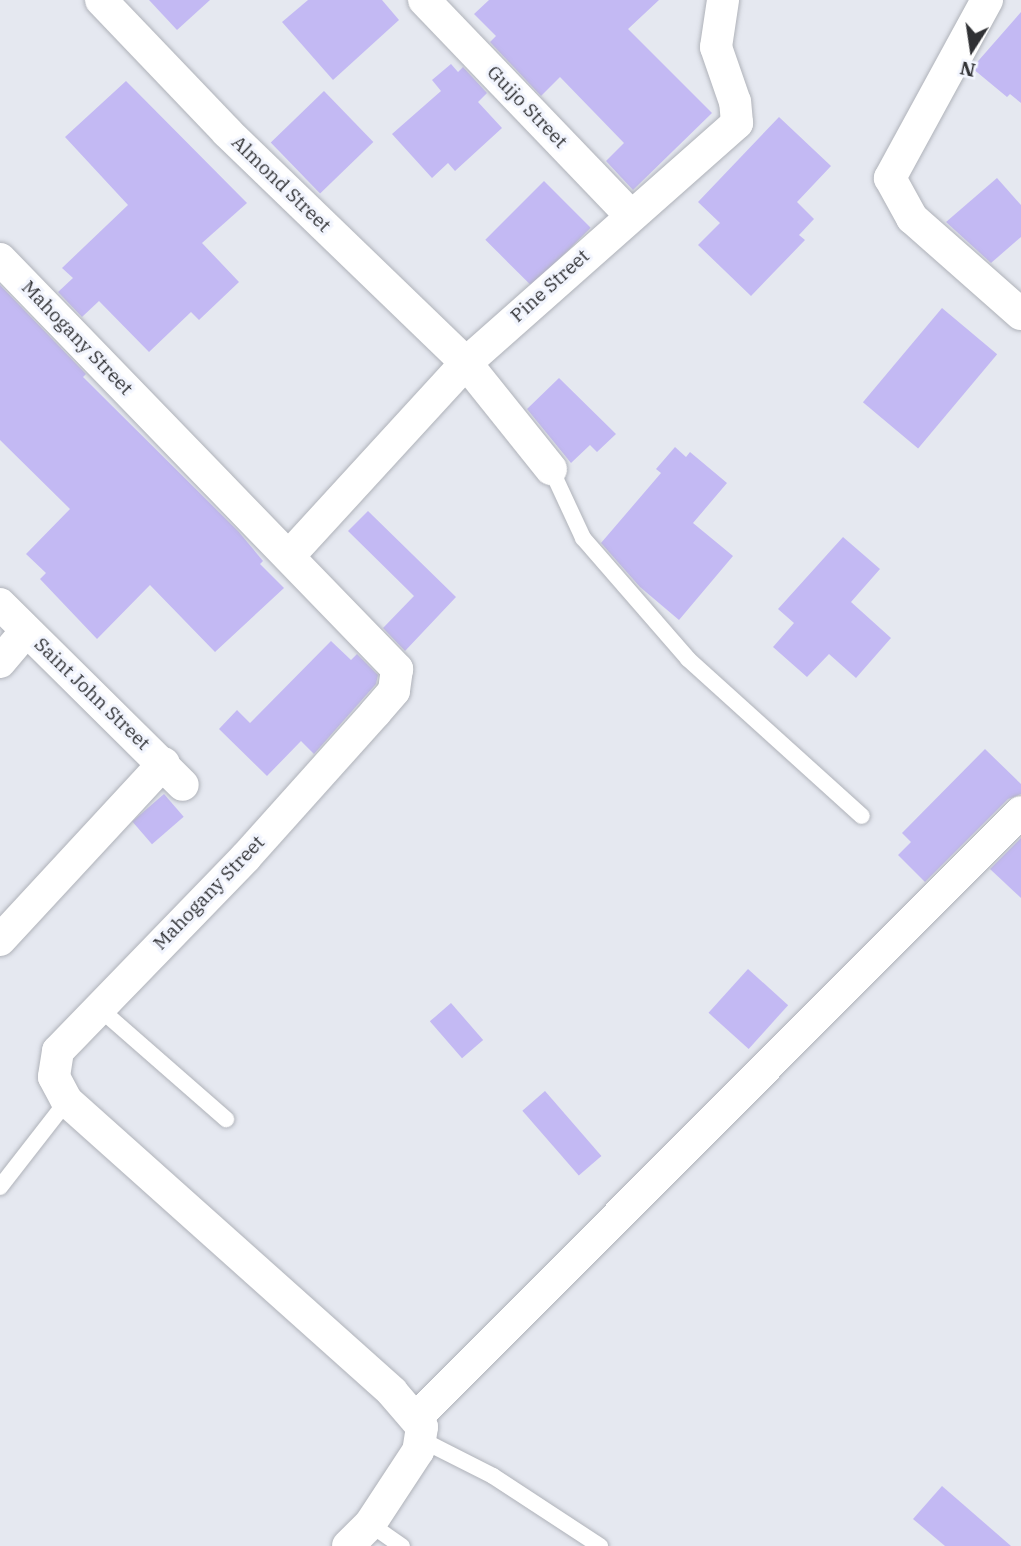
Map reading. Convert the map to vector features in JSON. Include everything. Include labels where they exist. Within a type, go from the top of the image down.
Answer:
[{"type":"street","name":"Almond Street","points":[[101,0],[227,132],[466,363],[551,469]]},
{"type":"street","name":"Guijo Street","points":[[425,0],[629,214]]},
{"type":"street","name":"Pine Street","points":[[289,556],[466,363],[629,214],[737,123],[735,102],[716,47],[723,0]]},
{"type":"street","points":[[987,0],[890,178],[912,218],[1021,314]]},
{"type":"street","name":"Mahogany Street","points":[[0,259],[397,669],[394,691],[246,857],[58,1051],[54,1077],[67,1101],[419,1429]]},
{"type":"street","name":"Saint John Street","points":[[0,604],[173,774],[0,940]]},
{"type":"street","points":[[0,662],[26,631]]},
{"type":"street","points":[[359,1535],[419,1429],[1021,812]]},
{"type":"lane","points":[[551,469],[583,538],[688,659],[862,816]]},
{"type":"lane","points":[[99,1008],[226,1119]]},
{"type":"lane","points":[[0,1186],[67,1101]]},
{"type":"lane","points":[[419,1429],[600,1546]]},
{"type":"lane","points":[[359,1535],[402,1546]]},
{"type":"building","points":[[149,0],[210,0],[177,30]]},
{"type":"building","points":[[308,0],[382,0],[399,20],[333,80],[282,22]]},
{"type":"building","points":[[489,0],[659,0],[628,29],[712,113],[633,190],[606,161],[624,143],[560,77],[541,96],[490,42],[496,36],[474,14]]},
{"type":"building","points":[[1021,12],[1021,103],[1010,94],[1007,97],[972,68]]},
{"type":"building","points":[[451,64],[458,72],[463,67],[487,93],[478,102],[502,128],[455,171],[448,163],[432,178],[392,134],[441,91],[432,80]]},
{"type":"building","points":[[126,81],[247,203],[202,243],[239,282],[199,320],[191,312],[149,352],[99,301],[82,317],[58,292],[73,278],[62,268],[128,205],[65,137]]},
{"type":"building","points":[[324,91],[373,142],[320,193],[271,142]]},
{"type":"building","points":[[779,117],[831,166],[797,202],[814,219],[799,235],[805,240],[751,296],[698,245],[720,223],[698,202]]},
{"type":"building","points":[[997,178],[1021,205],[1021,237],[991,263],[946,222]]},
{"type":"building","points":[[544,181],[591,228],[532,286],[485,240]]},
{"type":"building","points":[[0,285],[86,374],[83,377],[238,531],[263,561],[260,564],[284,588],[215,652],[150,585],[97,639],[40,579],[46,573],[26,554],[70,509],[0,440]]},
{"type":"building","points":[[942,308],[997,354],[918,449],[863,402]]},
{"type":"building","points":[[559,378],[616,434],[597,452],[590,445],[571,463],[527,409]]},
{"type":"building","points":[[675,447],[686,457],[690,452],[727,483],[693,523],[733,556],[679,620],[640,587],[601,543],[661,473],[656,469]]},
{"type":"building","points":[[368,511],[456,597],[405,651],[383,628],[414,596],[348,531]]},
{"type":"building","points":[[843,537],[880,569],[851,602],[891,638],[856,678],[829,654],[807,677],[773,647],[794,623],[778,609]]},
{"type":"building","points":[[331,641],[351,660],[357,654],[378,675],[376,684],[314,754],[301,741],[267,776],[219,729],[237,710],[250,723]]},
{"type":"building","points":[[985,749],[1021,784],[1021,794],[1008,799],[925,882],[898,855],[911,842],[902,833]]},
{"type":"building","points":[[164,794],[184,817],[152,844],[132,822]]},
{"type":"building","points":[[1021,838],[1021,898],[990,869]]},
{"type":"building","points":[[748,969],[788,1005],[749,1049],[709,1013]]},
{"type":"building","points":[[451,1003],[483,1040],[462,1058],[430,1021]]},
{"type":"building","points":[[545,1091],[601,1156],[579,1176],[522,1111]]},
{"type":"building","points":[[942,1486],[1011,1546],[945,1546],[913,1519]]}]
